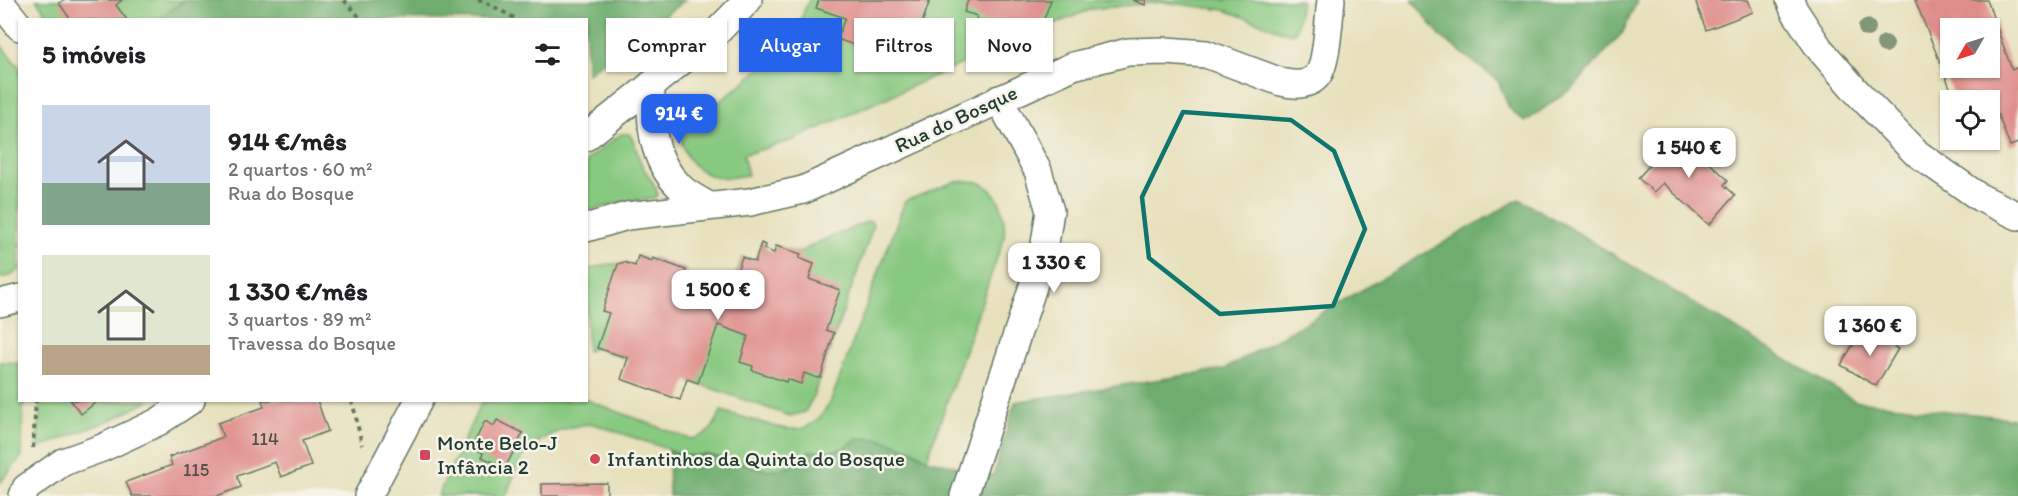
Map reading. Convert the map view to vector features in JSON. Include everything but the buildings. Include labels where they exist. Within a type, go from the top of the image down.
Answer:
[{"type":"street","points":[[588,135],[713,36],[748,0]]},
{"type":"street","name":"Rua do Bosque","points":[[588,227],[627,216],[750,202],[803,190],[1073,66],[1128,52],[1166,51],[1206,54],[1281,82],[1292,85],[1305,84],[1318,76],[1323,64],[1331,0]]},
{"type":"street","points":[[1790,0],[1819,48],[1856,91],[1915,152],[1979,197],[2018,216]]},
{"type":"street","points":[[0,2],[18,24]]},
{"type":"street","points":[[651,85],[651,125],[664,169],[682,189],[709,206]]},
{"type":"street","points":[[964,496],[1043,256],[1050,211],[1038,171],[999,99]]},
{"type":"street","points":[[0,303],[18,298]]},
{"type":"street","points":[[27,490],[63,462],[102,448],[158,422],[188,402]]},
{"type":"street","points":[[368,496],[418,402]]},
{"type":"path","points":[[344,0],[360,18]]},
{"type":"path","points":[[478,0],[514,18]]},
{"type":"path","points":[[27,490],[36,402]]},
{"type":"highlighted area","points":[[1183,112],[1291,120],[1334,151],[1365,229],[1333,306],[1220,314],[1149,258],[1142,197]]},
{"type":"green space","points":[[36,0],[184,0],[162,18],[50,18]]},
{"type":"green space","points":[[184,0],[685,0],[661,18],[606,18],[606,60],[588,73],[588,18],[160,18]]},
{"type":"green space","points":[[809,0],[1301,0],[1296,31],[1291,34],[1224,10],[1162,2],[1092,9],[1053,24],[1053,18],[966,18],[966,62],[954,67],[954,18],[854,18],[854,72],[943,72],[793,140],[743,155],[748,175],[719,178],[703,172],[687,155],[683,145],[681,123],[689,100],[701,116],[756,72],[842,72],[842,18],[801,18]]},
{"type":"green space","points":[[1412,0],[1637,1],[1623,32],[1575,86],[1525,122],[1509,108],[1498,81],[1440,36]]},
{"type":"green space","points":[[0,44],[18,66],[18,271],[10,276],[0,278]]},
{"type":"green space","points":[[621,134],[629,134],[658,195],[653,198],[588,211],[588,159]]},
{"type":"green space","points":[[954,182],[978,182],[992,191],[997,198],[1004,222],[1004,238],[927,459],[911,449],[858,438],[836,450],[810,451],[787,468],[766,470],[706,455],[688,456],[594,424],[567,428],[540,441],[526,453],[520,462],[506,496],[438,496],[482,402],[588,400],[690,439],[702,436],[710,430],[721,411],[785,428],[794,429],[810,425],[824,412],[831,401],[905,201]]},
{"type":"green space","points":[[1519,199],[1855,401],[2018,419],[2018,496],[669,496],[668,451],[688,456],[706,455],[728,459],[766,470],[787,468],[810,451],[836,451],[858,438],[879,439],[911,449],[927,459],[993,476],[1015,402],[1225,369]]},
{"type":"green space","points":[[869,221],[872,222],[873,227],[813,397],[805,412],[790,416],[597,348],[588,351],[588,271],[611,264],[635,266],[638,256],[652,261],[653,258],[686,270],[684,279],[687,280],[688,277],[700,281],[693,301],[723,312],[742,257],[755,262],[761,243],[765,245],[764,249],[774,253],[776,246],[798,253]]},
{"type":"green space","points":[[0,362],[18,363],[18,402],[23,402],[22,456],[0,483]]},
{"type":"green space","points":[[41,402],[147,402],[113,419],[36,449]]},
{"type":"place","name":"Monte Belo-J Infância 2","points":[[425,455]]},
{"type":"place","name":"Infantinhos da Quinta do Bosque","points":[[595,459]]}]
